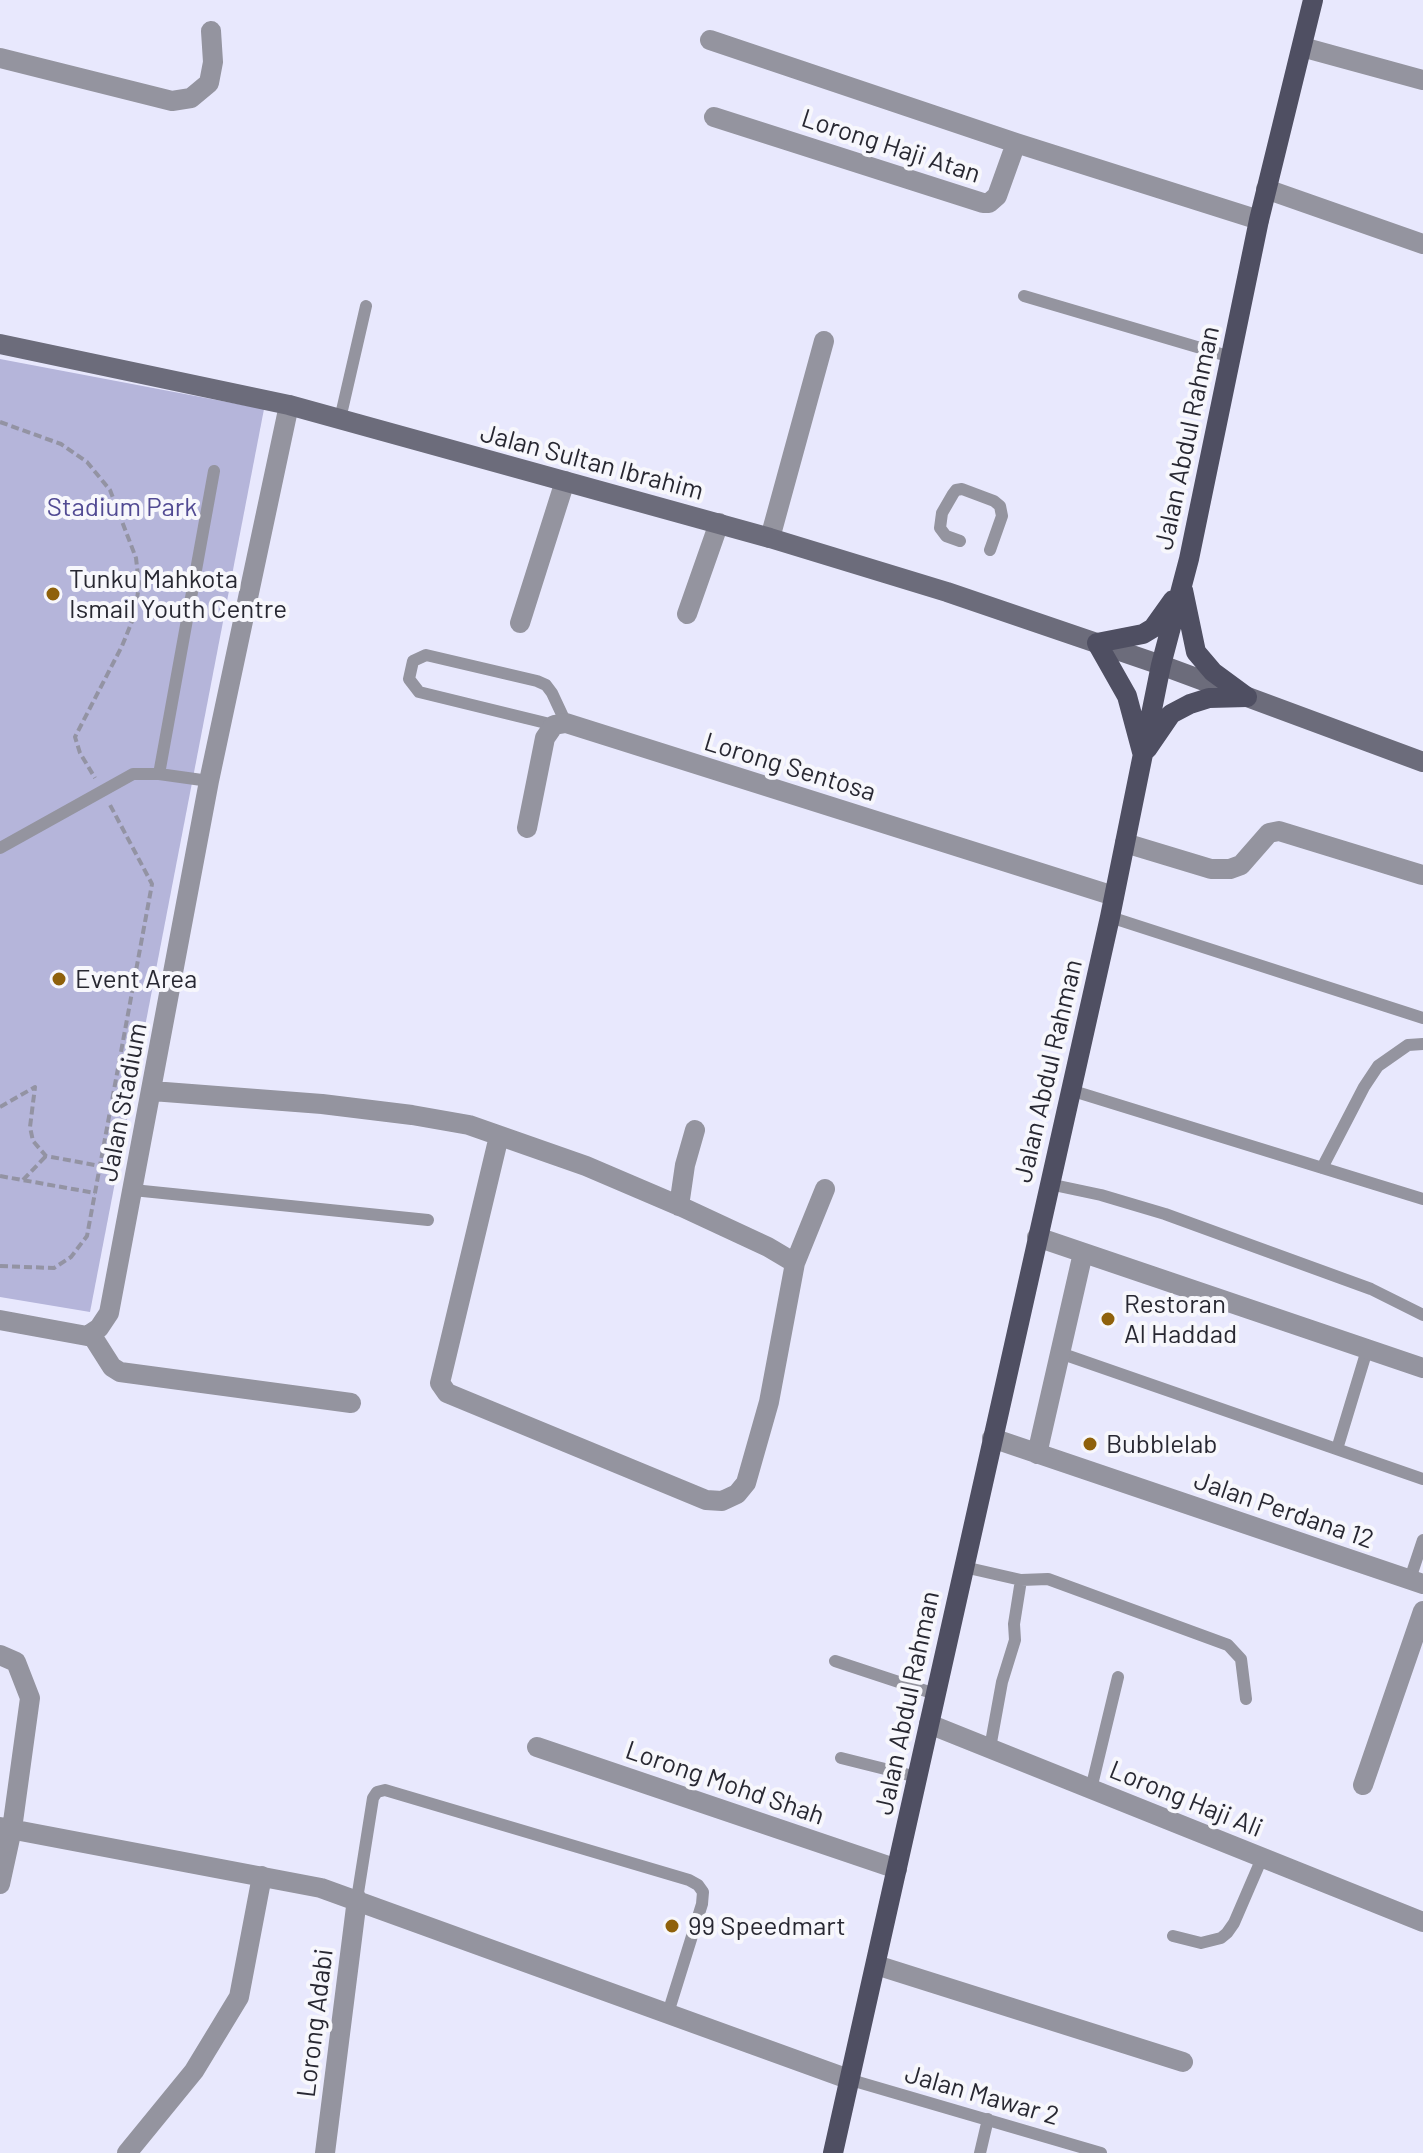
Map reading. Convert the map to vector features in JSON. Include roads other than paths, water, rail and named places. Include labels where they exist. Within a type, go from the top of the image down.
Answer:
[{"type":"main road","name":"Jalan Abdul Rahman","points":[[833,2153],[1110,917],[1161,665],[1182,586],[1259,220],[1273,191],[1313,0]]},
{"type":"main road","points":[[1143,756],[1127,696],[1097,643],[1143,634],[1153,628],[1182,586]]},
{"type":"main road","points":[[1182,586],[1196,652],[1213,672],[1247,697]]},
{"type":"main road","points":[[1143,756],[1171,714],[1209,698],[1247,697]]},
{"type":"street","points":[[0,58],[172,101],[191,98],[209,83],[213,62],[211,31]]},
{"type":"street","name":"Lorong Haji Atan","points":[[710,40],[1016,143],[1259,220]]},
{"type":"street","points":[[1302,47],[1423,80]]},
{"type":"street","name":"Lorong Haji Atan","points":[[714,117],[983,203],[989,203],[997,196],[1016,143]]},
{"type":"street","points":[[1273,191],[1423,244]]},
{"type":"street","points":[[770,538],[824,341]]},
{"type":"street","name":"Jalan Sultan Ibrahim","points":[[0,344],[289,405],[719,523],[947,592],[1161,665],[1423,762]]},
{"type":"street","name":"Jalan Stadium","points":[[91,1334],[109,1313],[209,781],[289,405]]},
{"type":"street","points":[[520,623],[565,481]]},
{"type":"street","points":[[687,614],[719,523]]},
{"type":"street","points":[[527,828],[545,738],[560,724]]},
{"type":"street","name":"Lorong Sentosa","points":[[560,724],[1114,896]]},
{"type":"street","points":[[1125,843],[1211,869],[1230,869],[1241,865],[1269,833],[1279,831],[1422,875]]},
{"type":"street","points":[[152,1091],[322,1104],[469,1125],[586,1166],[768,1247],[795,1263]]},
{"type":"street","points":[[679,1206],[685,1165],[695,1130]]},
{"type":"street","points":[[499,1136],[440,1383],[447,1393],[706,1500],[722,1501],[737,1494],[746,1483],[769,1402],[795,1263],[825,1189]]},
{"type":"street","points":[[1037,1237],[1423,1368]]},
{"type":"street","points":[[1037,1454],[1083,1253]]},
{"type":"street","points":[[0,1320],[87,1336],[91,1334],[112,1367],[120,1372],[351,1403]]},
{"type":"street","name":"Jalan Perdana 12","points":[[992,1438],[1416,1582]]},
{"type":"street","points":[[1363,1785],[1423,1611]]},
{"type":"street","points":[[0,1655],[16,1662],[30,1698],[6,1828],[0,1884]]},
{"type":"street","name":"Lorong Haji Ali","points":[[929,1724],[1423,1922]]},
{"type":"street","name":"Lorong Mohd Shah","points":[[537,1747],[897,1869]]},
{"type":"street","points":[[6,1828],[321,1888],[851,2080]]},
{"type":"street","points":[[127,2153],[194,2071],[239,1997],[262,1876]]},
{"type":"street","name":"Lorong Adabi","points":[[325,2153],[357,1899]]},
{"type":"street","points":[[876,1965],[1183,2062]]},
{"type":"lane","points":[[1024,296],[1231,357]]},
{"type":"lane","points":[[340,419],[366,306]]},
{"type":"lane","points":[[159,774],[214,471]]},
{"type":"lane","points":[[960,541],[946,536],[940,528],[942,513],[956,490],[962,489],[1000,506],[1002,516],[990,550]]},
{"type":"lane","points":[[426,655],[537,681],[546,685],[552,693],[560,724],[419,692],[409,679],[413,661],[426,655]]},
{"type":"lane","points":[[0,848],[133,774],[209,781]]},
{"type":"lane","points":[[1110,917],[1423,1018]]},
{"type":"lane","points":[[1322,1168],[1378,1066],[1408,1045],[1423,1044]]},
{"type":"lane","points":[[1070,1090],[1423,1199]]},
{"type":"lane","points":[[1049,1184],[1165,1214],[1371,1289],[1423,1315]]},
{"type":"lane","points":[[133,1190],[428,1220]]},
{"type":"lane","points":[[1337,1449],[1367,1350]]},
{"type":"lane","points":[[1060,1353],[1423,1479]]},
{"type":"lane","points":[[1416,1582],[1423,1540]]},
{"type":"lane","points":[[964,1567],[1021,1580],[1048,1579],[1228,1645],[1237,1651],[1241,1659],[1246,1699]]},
{"type":"lane","points":[[990,1748],[1002,1682],[1015,1640],[1014,1624],[1021,1580]]},
{"type":"lane","points":[[835,1661],[935,1694]]},
{"type":"lane","points":[[1091,1789],[1118,1677]]},
{"type":"lane","points":[[841,1758],[917,1777]]},
{"type":"lane","points":[[357,1899],[373,1798],[377,1792],[385,1790],[689,1880],[703,1892],[702,1904],[668,2013]]},
{"type":"lane","points":[[1173,1936],[1201,1943],[1221,1938],[1227,1933],[1262,1858]]},
{"type":"lane","name":"Jalan Mawar 2","points":[[851,2080],[1101,2153]]},
{"type":"lane","points":[[980,2153],[988,2119]]},
{"type":"place","name":"Tunku Mahkota Ismail Youth Centre","points":[[53,594]]},
{"type":"place","name":"Event Area","points":[[59,979]]},
{"type":"place","name":"Restoran Al Haddad","points":[[1108,1319]]},
{"type":"place","name":"Bubblelab","points":[[1090,1444]]},
{"type":"place","name":"99 Speedmart","points":[[672,1926]]},
{"type":"park label","name":"Stadium Park","points":[[122,507]]}]
